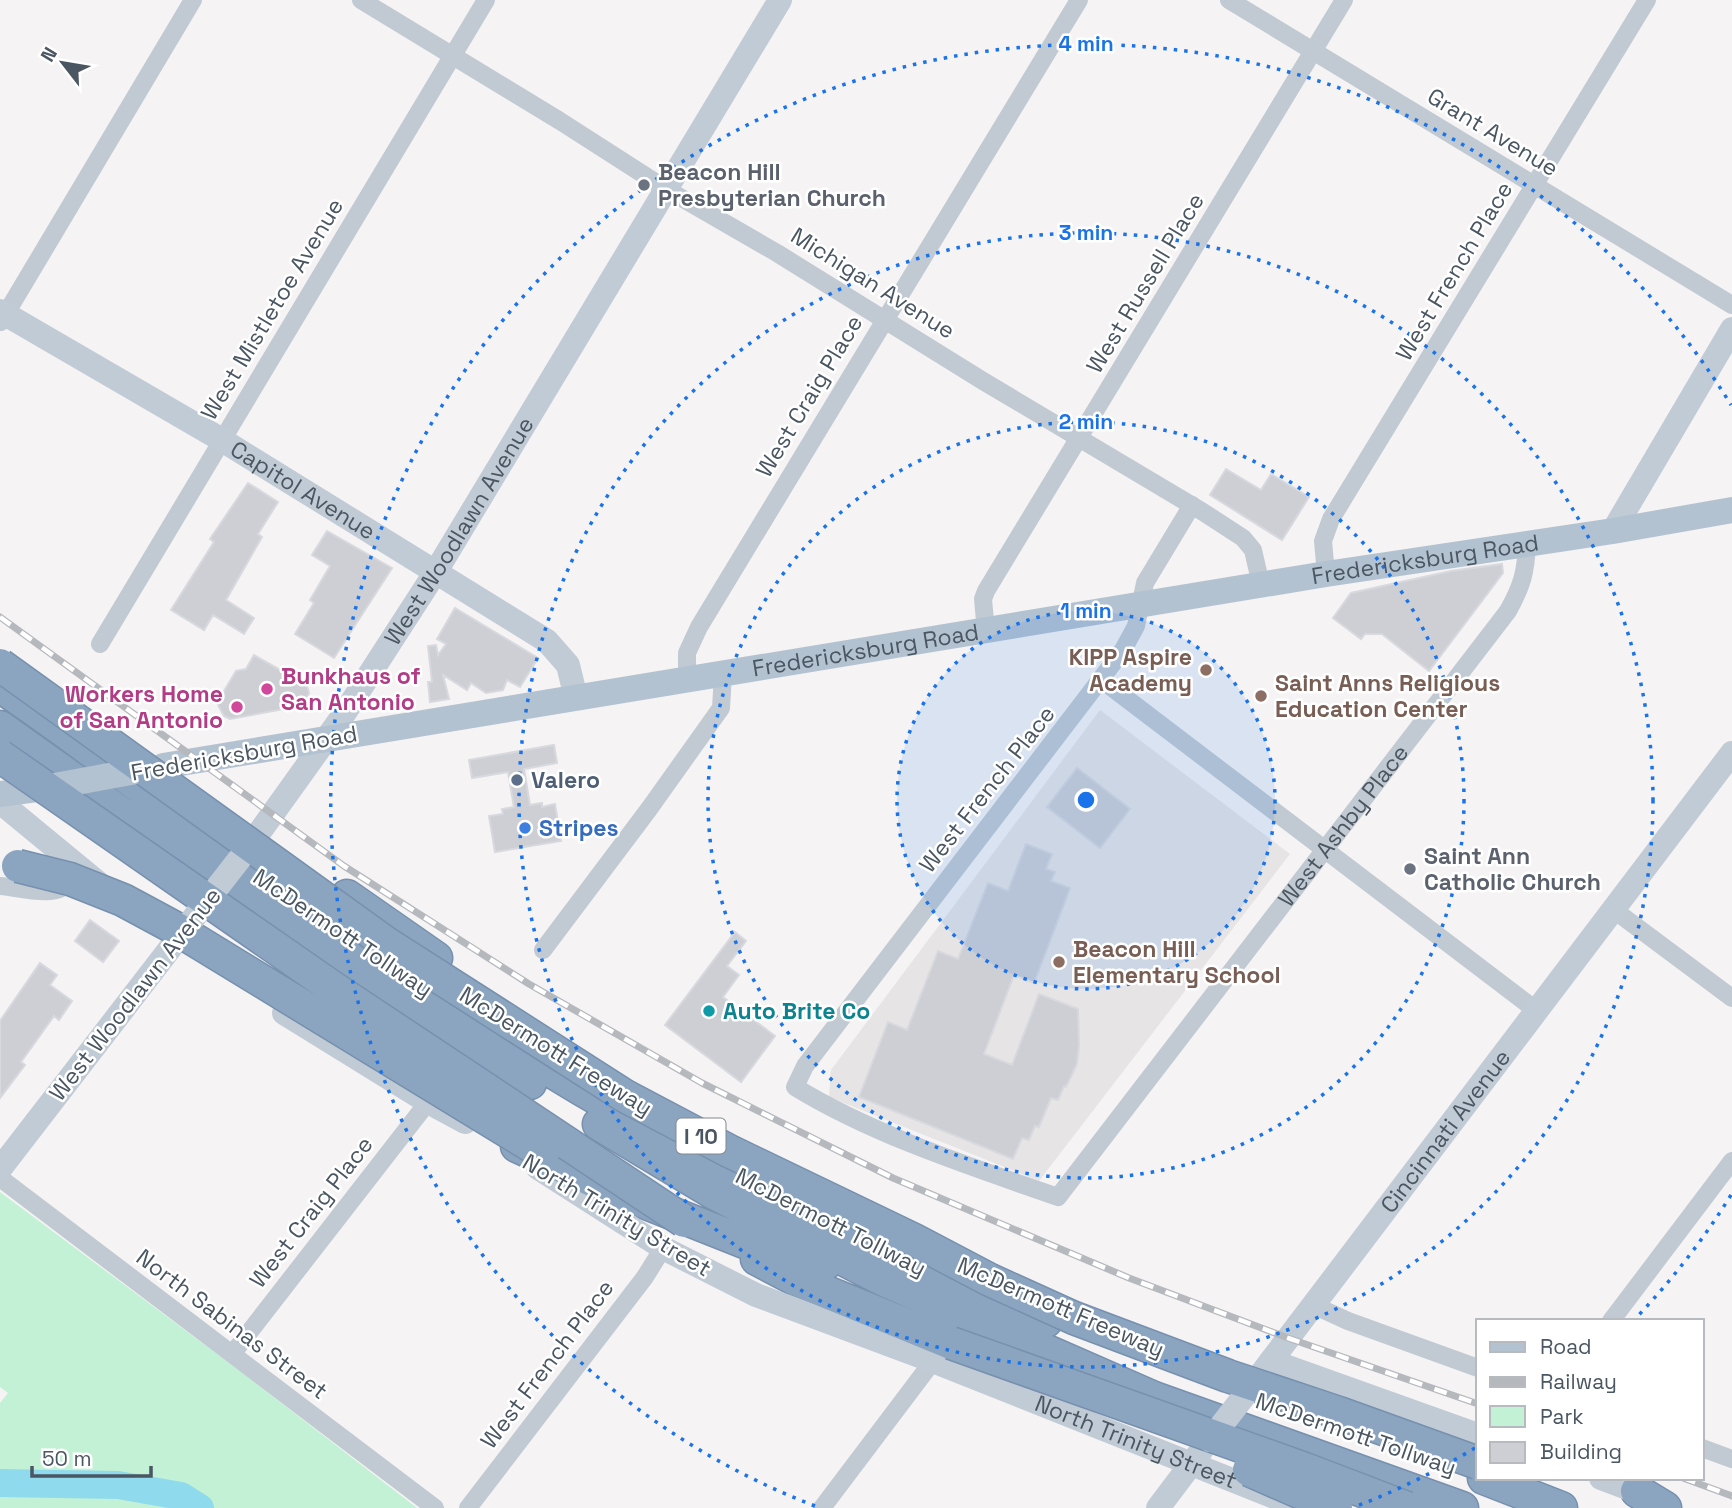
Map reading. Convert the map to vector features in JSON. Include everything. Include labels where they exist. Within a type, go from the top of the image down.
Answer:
[{"type":"highway","name":"McDermott Freeway","points":[[0,665],[386,943],[625,1096],[729,1151],[914,1240],[990,1280],[1074,1318],[1228,1376],[1476,1462]]},
{"type":"highway","name":"McDermott Tollway","points":[[0,686],[300,906],[562,1079],[674,1142],[829,1224],[981,1294],[1111,1347],[1476,1475]]},
{"type":"highway","name":"McDermott Tollway","points":[[0,727],[344,971],[714,1193],[883,1279],[1154,1398],[1462,1508]]},
{"type":"highway","points":[[0,756],[332,987],[684,1222]]},
{"type":"highway","points":[[254,839],[726,1160],[829,1224]]},
{"type":"highway","points":[[6,871],[70,879],[123,900],[175,928],[612,1192],[684,1222],[942,1352],[1336,1508]]},
{"type":"highway","points":[[475,1127],[616,1191],[752,1245],[883,1279]]},
{"type":"highway","points":[[942,1352],[1305,1469],[1407,1508]]},
{"type":"highway","name":"McDermott Tollway","points":[[1490,1480],[1561,1508]]},
{"type":"highway","points":[[1521,1480],[1587,1508]]},
{"type":"highway","points":[[1637,1491],[1665,1508]]},
{"type":"main road","name":"Fredericksburg Road","points":[[0,794],[1326,574],[1613,531],[1732,510]]},
{"type":"street","points":[[2,316],[193,0]]},
{"type":"street","name":"Michigan Avenue","points":[[361,0],[666,189],[777,253],[1243,538],[1253,550],[1261,585]]},
{"type":"street","name":"West Mistletoe Avenue","points":[[100,644],[486,0]]},
{"type":"street","name":"West Woodlawn Avenue","points":[[0,1169],[254,839],[326,740],[435,573],[780,0]]},
{"type":"street","name":"West Craig Place","points":[[687,680],[687,653],[699,627],[1079,0]]},
{"type":"street","name":"Grant Avenue","points":[[1229,0],[1732,305]]},
{"type":"street","name":"West Russell Place","points":[[986,632],[983,599],[986,591],[1344,0]]},
{"type":"street","name":"West French Place","points":[[1326,574],[1323,541],[1331,519],[1647,0]]},
{"type":"street","name":"Capitol Avenue","points":[[2,316],[222,440],[547,641],[568,665],[576,698]]},
{"type":"street","points":[[1613,531],[1732,329]]},
{"type":"street","name":"West French Place","points":[[1058,1197],[937,1153],[827,1107],[795,1087],[813,1055],[1102,680],[1133,634],[1145,583],[1192,505]]},
{"type":"street","name":"West Ashby Place","points":[[1058,1197],[1508,611],[1522,586],[1527,565],[1527,543]]},
{"type":"street","points":[[0,648],[155,768],[254,839]]},
{"type":"street","points":[[543,950],[721,708],[723,674]]},
{"type":"street","points":[[1102,680],[1537,1011]]},
{"type":"street","name":"Cincinnati Avenue","points":[[1158,1508],[1732,753]]},
{"type":"street","name":"North Trinity Street","points":[[0,802],[82,870],[180,936],[428,1102],[475,1127],[663,1248],[756,1295],[942,1352],[1192,1464],[1300,1508]]},
{"type":"street","points":[[6,871],[56,891],[66,887],[82,870]]},
{"type":"street","points":[[1614,910],[1732,998]]},
{"type":"street","name":"West Craig Place","points":[[233,1353],[428,1102]]},
{"type":"street","points":[[1613,1319],[1732,1161]]},
{"type":"street","name":"North Sabinas Street","points":[[0,1178],[435,1508]]},
{"type":"street","name":"West French Place","points":[[468,1508],[645,1276],[663,1248]]},
{"type":"street","points":[[1313,1305],[1348,1321],[1476,1367]]},
{"type":"street","points":[[822,1508],[942,1352]]},
{"type":"street","points":[[1271,1361],[1476,1433]]},
{"type":"street","points":[[1704,1449],[1732,1459]]},
{"type":"street","points":[[1607,1480],[1681,1508]]},
{"type":"shaded area","name":"Beacon Hill Elementary School","points":[[1100,710],[1290,854],[1039,1181],[829,1097],[831,1070]]},
{"type":"green space","points":[[0,1192],[245,1375],[417,1508],[0,1508],[0,1403],[8,1393],[0,1387]]},
{"type":"building","points":[[1226,469],[1261,490],[1271,474],[1309,497],[1282,540],[1210,495]]},
{"type":"building","points":[[248,483],[278,502],[258,534],[262,537],[226,600],[254,618],[244,634],[213,615],[204,630],[171,610],[214,542],[210,539]]},
{"type":"building","points":[[327,531],[392,568],[334,658],[295,634],[314,603],[310,600],[330,566],[312,555]]},
{"type":"building","points":[[1502,564],[1503,573],[1429,671],[1382,634],[1365,634],[1361,639],[1333,618],[1351,593],[1451,571]]},
{"type":"building","points":[[455,608],[538,658],[520,687],[507,680],[503,690],[486,693],[471,683],[467,690],[443,675],[449,699],[430,702],[428,682],[432,682],[428,646],[436,645],[438,655],[446,644],[437,639]]},
{"type":"building","name":"Bunkhaus of San Antonio","points":[[254,655],[307,685],[309,693],[306,705],[230,719],[224,716],[217,703],[236,671],[246,669]]},
{"type":"building","points":[[554,745],[557,763],[524,769],[530,805],[542,803],[542,807],[555,804],[561,841],[495,852],[489,816],[503,814],[502,809],[514,807],[508,772],[472,778],[469,760]]},
{"type":"building","points":[[1077,768],[1130,809],[1100,848],[1047,807]]},
{"type":"building","points":[[1026,844],[1052,854],[1046,869],[1055,872],[1051,881],[1070,888],[1034,983],[1014,975],[984,1054],[1012,1065],[1039,994],[1078,1009],[1079,1045],[1077,1064],[1066,1087],[1064,1086],[1058,1100],[1051,1098],[1039,1127],[1035,1126],[1029,1140],[1022,1138],[1013,1159],[859,1097],[888,1022],[907,1030],[938,951],[958,959],[988,883],[1008,891]]},
{"type":"building","points":[[90,920],[119,941],[103,962],[75,941]]},
{"type":"building","name":"Auto Brite Co","points":[[735,932],[746,941],[727,966],[739,975],[723,997],[775,1036],[741,1082],[665,1025]]},
{"type":"building","points":[[40,963],[57,975],[50,985],[72,1001],[59,1020],[54,1016],[21,1062],[25,1065],[0,1098],[0,1021]]},
{"type":"waterway","points":[[0,1483],[118,1485],[181,1496],[200,1508]]},
{"type":"railway","points":[[0,617],[344,866],[529,984],[702,1083],[893,1178],[1129,1278],[1288,1338],[1476,1403]]},
{"type":"railway","points":[[1688,1480],[1732,1496]]},
{"type":"place","name":"Beacon Hill Presbyterian Church","points":[[644,185]]},
{"type":"place","name":"KIPP Aspire Academy","points":[[1206,670]]},
{"type":"place","name":"Bunkhaus of San Antonio","points":[[267,689]]},
{"type":"place","name":"Saint Anns Religious Education Center","points":[[1261,696]]},
{"type":"place","name":"Workers Home of San Antonio","points":[[237,707]]},
{"type":"place","name":"Valero","points":[[517,780]]},
{"type":"place","name":"Stripes","points":[[525,828]]},
{"type":"place","name":"Saint Ann Catholic Church","points":[[1410,869]]},
{"type":"place","name":"Beacon Hill Elementary School","points":[[1059,962]]},
{"type":"place","name":"Auto Brite Co","points":[[709,1011]]}]
